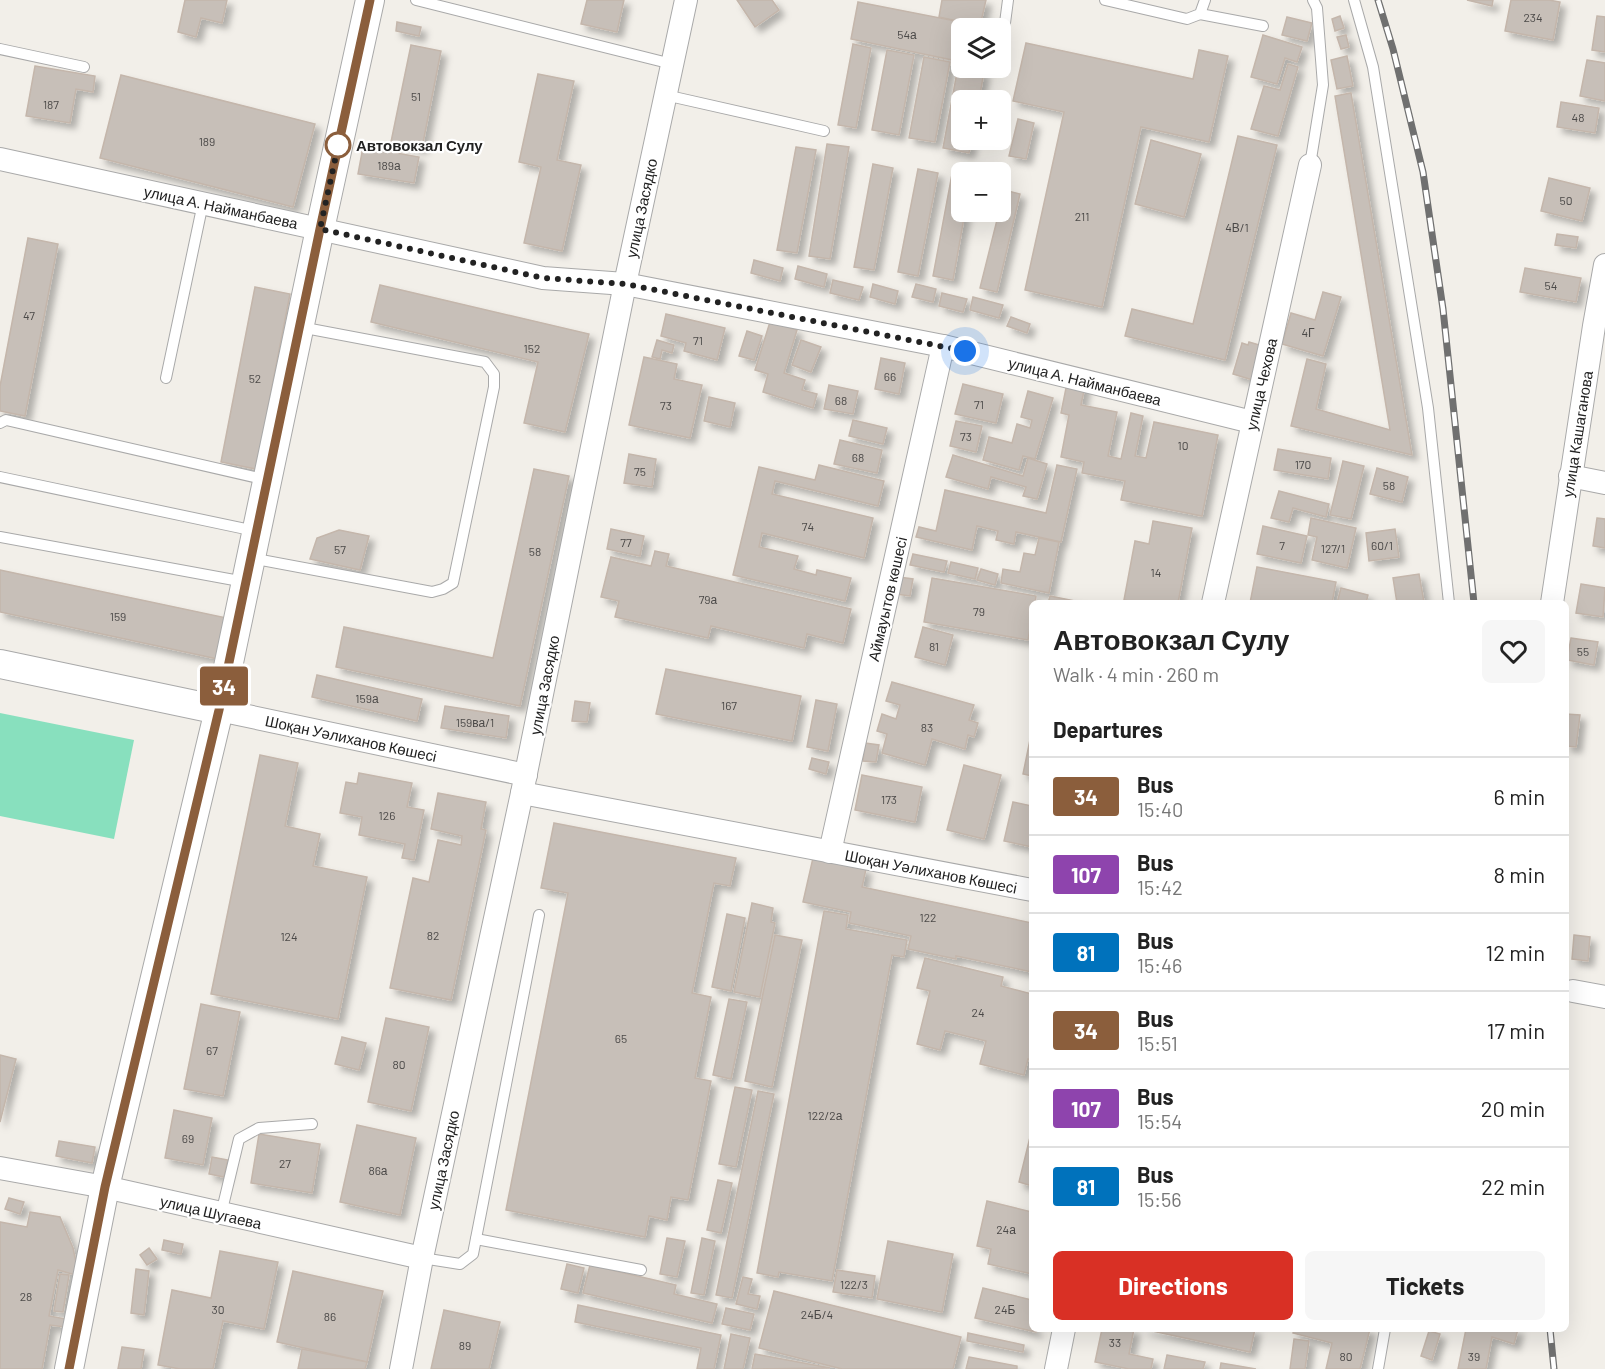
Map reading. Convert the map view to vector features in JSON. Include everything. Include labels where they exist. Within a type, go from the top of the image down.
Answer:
[{"type":"street","points":[[69,1369],[105,1187],[219,710],[370,0]]},
{"type":"street","name":"улица Засядко","points":[[401,1369],[422,1258],[524,784],[625,284],[686,0]]},
{"type":"street","name":"улица А. Найманбаева","points":[[0,159],[543,278],[625,284],[943,346],[1252,422]]},
{"type":"street","name":"улица Чехова","points":[[1214,600],[1310,165]]},
{"type":"street","name":"улица Кашаганова","points":[[1552,600],[1570,476],[1605,265]]},
{"type":"street","name":"Аймауытов көшесі","points":[[830,852],[943,346]]},
{"type":"street","points":[[1570,476],[1605,483]]},
{"type":"street","name":"Шоқан Уәлиханов Көшесі","points":[[0,664],[219,710],[524,784],[830,852],[1029,889]]},
{"type":"street","points":[[1573,991],[1605,997]]},
{"type":"street","name":"улица Шугаева","points":[[0,1168],[105,1187],[422,1258]]},
{"type":"street","points":[[1056,1369],[1063,1332]]},
{"type":"lane","points":[[416,0],[672,64]]},
{"type":"lane","points":[[1006,18],[1008,0]]},
{"type":"lane","points":[[1105,0],[1187,19],[1200,14],[1263,26]]},
{"type":"lane","points":[[1200,14],[1205,0]]},
{"type":"lane","points":[[1310,165],[1323,85],[1317,8],[1313,0]]},
{"type":"lane","points":[[1353,0],[1373,67],[1428,408],[1449,600]]},
{"type":"lane","points":[[0,49],[84,67]]},
{"type":"lane","points":[[665,95],[824,131]]},
{"type":"lane","points":[[166,378],[203,203]]},
{"type":"lane","points":[[0,537],[251,557],[432,592],[444,589],[453,583],[494,387],[494,374],[484,362],[299,327]]},
{"type":"lane","points":[[0,423],[6,420],[267,480]]},
{"type":"lane","points":[[0,477],[251,557]]},
{"type":"lane","points":[[422,1258],[460,1264],[473,1254],[539,915]]},
{"type":"lane","points":[[221,1214],[239,1139],[259,1128],[312,1124]]},
{"type":"lane","points":[[476,1239],[640,1270]]},
{"type":"lane","points":[[1378,1369],[1384,1332]]},
{"type":"green space","points":[[0,713],[134,740],[114,839],[0,816]]},
{"type":"building","points":[[185,0],[227,0],[222,23],[201,18],[196,37],[178,32]]},
{"type":"building","points":[[587,0],[624,0],[617,32],[581,24]]},
{"type":"building","points":[[737,0],[772,0],[779,10],[755,27]]},
{"type":"building","points":[[942,0],[986,0],[982,18],[951,20],[939,17]]},
{"type":"building","points":[[1467,0],[1493,0],[1492,6]]},
{"type":"building","points":[[1511,0],[1560,2],[1553,40],[1505,31]]},
{"type":"building","points":[[858,2],[951,20],[951,60],[851,39]]},
{"type":"building","points":[[1340,16],[1344,28],[1335,31],[1332,19]]},
{"type":"building","points":[[1597,16],[1605,17],[1605,52],[1592,50]]},
{"type":"building","points":[[1287,17],[1312,23],[1307,41],[1282,35]]},
{"type":"building","points":[[397,22],[421,27],[419,36],[396,31]]},
{"type":"building","points":[[1263,35],[1302,47],[1297,62],[1285,58],[1277,84],[1251,77]]},
{"type":"building","points":[[1346,35],[1349,47],[1341,49],[1337,37]]},
{"type":"building","points":[[1026,43],[1193,79],[1199,50],[1228,56],[1209,142],[1141,127],[1102,307],[1025,290],[1064,112],[1013,101]]},
{"type":"building","points":[[853,44],[871,48],[856,128],[838,125]]},
{"type":"building","points":[[411,45],[441,51],[422,148],[391,142]]},
{"type":"building","points":[[887,50],[914,55],[899,135],[872,130]]},
{"type":"building","points":[[1347,56],[1353,86],[1337,89],[1331,60]]},
{"type":"building","points":[[924,57],[950,62],[935,142],[909,138]]},
{"type":"building","points":[[1587,60],[1605,63],[1605,101],[1580,96]]},
{"type":"building","points":[[1288,64],[1298,67],[1278,136],[1251,129],[1264,86],[1280,90]]},
{"type":"building","points":[[35,66],[95,76],[93,92],[76,89],[70,123],[26,116]]},
{"type":"building","points":[[538,74],[574,81],[557,160],[581,165],[562,251],[524,243],[541,167],[519,162]]},
{"type":"building","points":[[121,75],[315,124],[293,207],[100,158]]},
{"type":"building","points":[[956,78],[983,78],[981,90],[954,90]]},
{"type":"building","points":[[1351,93],[1412,455],[1291,426],[1307,359],[1326,364],[1316,409],[1390,430],[1335,96]]},
{"type":"building","points":[[1561,102],[1599,108],[1595,133],[1557,127]]},
{"type":"building","points":[[951,105],[951,150],[943,148]]},
{"type":"building","points":[[1018,119],[1034,123],[1026,159],[1009,156]]},
{"type":"building","points":[[1238,136],[1277,145],[1225,360],[1125,336],[1132,309],[1193,324]]},
{"type":"building","points":[[1151,140],[1201,154],[1184,217],[1135,204]]},
{"type":"building","points":[[827,144],[849,147],[830,259],[809,256]]},
{"type":"building","points":[[363,147],[419,157],[414,183],[358,174]]},
{"type":"building","points":[[796,147],[816,150],[797,253],[777,250]]},
{"type":"building","points":[[953,150],[970,150],[969,153]]},
{"type":"building","points":[[873,164],[893,168],[874,270],[854,267]]},
{"type":"building","points":[[918,169],[938,173],[918,276],[898,272]]},
{"type":"building","points":[[1549,178],[1590,188],[1582,221],[1541,211]]},
{"type":"building","points":[[951,179],[951,222],[963,222],[953,280],[933,276]]},
{"type":"building","points":[[1011,192],[1020,194],[997,292],[980,288],[996,222],[1011,222]]},
{"type":"building","points":[[1557,234],[1578,237],[1576,248],[1555,245]]},
{"type":"building","points":[[28,238],[58,244],[25,416],[0,411],[0,386]]},
{"type":"building","points":[[754,260],[783,268],[780,281],[751,273]]},
{"type":"building","points":[[798,266],[827,274],[824,287],[795,279]]},
{"type":"building","points":[[1525,268],[1581,278],[1576,302],[1520,292]]},
{"type":"building","points":[[833,280],[863,287],[859,300],[830,293]]},
{"type":"building","points":[[873,284],[898,291],[895,304],[870,297]]},
{"type":"building","points":[[916,284],[936,289],[933,302],[912,297]]},
{"type":"building","points":[[380,285],[589,334],[565,432],[524,423],[538,362],[371,322]]},
{"type":"building","points":[[255,287],[290,294],[256,469],[221,462]]},
{"type":"building","points":[[1323,292],[1341,297],[1323,356],[1282,344],[1291,313],[1315,320]]},
{"type":"building","points":[[942,293],[967,299],[963,312],[939,306]]},
{"type":"building","points":[[973,297],[1003,305],[999,318],[970,310]]},
{"type":"building","points":[[666,314],[725,328],[717,360],[684,351],[686,343],[661,336]]},
{"type":"building","points":[[1011,317],[1030,324],[1027,333],[1007,326]]},
{"type":"building","points":[[770,322],[797,330],[784,373],[805,380],[802,390],[817,394],[813,408],[763,392],[768,374],[755,370]]},
{"type":"building","points":[[747,331],[762,336],[754,360],[739,356]]},
{"type":"building","points":[[657,340],[674,345],[672,353],[662,350],[660,359],[652,357]]},
{"type":"building","points":[[801,340],[821,347],[811,372],[792,365]]},
{"type":"building","points":[[1249,342],[1266,347],[1256,381],[1233,374],[1242,343],[1248,345]]},
{"type":"building","points":[[644,357],[677,364],[674,379],[702,385],[690,438],[629,425]]},
{"type":"building","points":[[881,358],[905,363],[899,394],[875,389]]},
{"type":"building","points":[[1068,378],[1086,381],[1081,405],[1117,412],[1108,456],[1121,459],[1131,413],[1143,416],[1135,456],[1146,458],[1154,422],[1218,435],[1202,516],[1121,500],[1125,481],[1082,473],[1084,462],[1061,457],[1069,415],[1061,413]]},
{"type":"building","points":[[963,384],[1003,394],[996,423],[955,414]]},
{"type":"building","points":[[829,385],[858,391],[853,414],[824,409]]},
{"type":"building","points":[[1028,391],[1053,398],[1035,459],[1023,456],[1019,470],[983,460],[989,437],[1012,443],[1017,424],[1030,428],[1032,420],[1021,417]]},
{"type":"building","points":[[709,397],[735,403],[730,427],[704,421]]},
{"type":"building","points":[[853,420],[887,428],[883,444],[849,436]]},
{"type":"building","points":[[956,421],[982,426],[976,452],[950,446]]},
{"type":"building","points":[[840,440],[882,450],[877,473],[834,464]]},
{"type":"building","points":[[1278,449],[1331,458],[1328,479],[1274,470]]},
{"type":"building","points":[[629,454],[656,459],[652,487],[624,483]]},
{"type":"building","points":[[953,455],[1023,476],[1028,458],[1047,464],[1037,499],[1023,496],[1026,487],[991,477],[988,489],[946,477]]},
{"type":"building","points":[[1343,461],[1364,466],[1351,519],[1330,515]]},
{"type":"building","points":[[819,465],[884,481],[878,506],[775,481],[772,494],[873,518],[864,558],[762,533],[759,547],[798,556],[794,569],[816,575],[817,570],[851,578],[845,601],[733,575],[759,467],[815,480]]},
{"type":"building","points":[[1057,465],[1077,469],[1061,542],[1016,532],[1014,544],[996,540],[998,531],[977,526],[972,550],[916,537],[919,527],[936,531],[945,490],[1046,513]]},
{"type":"building","points":[[1377,468],[1408,477],[1402,502],[1370,494]]},
{"type":"building","points":[[534,469],[569,476],[520,706],[336,667],[344,627],[493,658]]},
{"type":"building","points":[[1279,491],[1329,504],[1326,517],[1293,508],[1289,522],[1271,518]]},
{"type":"building","points":[[1311,518],[1356,528],[1347,568],[1312,560],[1317,537],[1308,535]]},
{"type":"building","points":[[1597,518],[1605,519],[1605,548],[1593,546]]},
{"type":"building","points":[[1153,521],[1192,528],[1179,600],[1124,600],[1135,541],[1149,544]]},
{"type":"building","points":[[1263,526],[1307,536],[1301,563],[1257,554]]},
{"type":"building","points":[[611,529],[644,536],[640,556],[607,549]]},
{"type":"building","points":[[1395,529],[1399,557],[1369,561],[1366,533]]},
{"type":"building","points":[[339,530],[369,536],[360,570],[310,559],[317,538]]},
{"type":"building","points":[[1039,538],[1059,542],[1049,593],[1001,583],[1003,569],[1020,572],[1024,553],[1035,555]]},
{"type":"building","points":[[655,551],[669,554],[666,566],[851,609],[843,643],[807,634],[804,648],[711,626],[708,638],[615,617],[619,601],[601,597],[611,557],[651,566]]},
{"type":"building","points":[[913,554],[947,561],[944,572],[910,565]]},
{"type":"building","points":[[951,562],[978,568],[975,579],[948,573]]},
{"type":"building","points":[[1257,567],[1336,582],[1333,600],[1251,600]]},
{"type":"building","points":[[981,569],[998,574],[995,585],[977,580]]},
{"type":"building","points":[[0,570],[236,620],[227,661],[0,612]]},
{"type":"building","points":[[1419,574],[1424,600],[1397,600],[1393,578]]},
{"type":"building","points":[[899,577],[913,579],[910,596],[896,594]]},
{"type":"building","points":[[932,578],[1036,596],[1035,600],[1029,600],[1028,640],[924,622]]},
{"type":"building","points":[[1581,584],[1605,588],[1603,617],[1576,613]]},
{"type":"building","points":[[1341,588],[1368,595],[1367,600],[1338,600]]},
{"type":"building","points":[[1050,596],[1070,600],[1049,600]]},
{"type":"building","points":[[923,627],[953,635],[945,665],[915,657]]},
{"type":"building","points":[[1571,638],[1598,642],[1594,665],[1569,660]]},
{"type":"building","points":[[666,669],[801,696],[792,741],[656,714]]},
{"type":"building","points":[[317,675],[422,699],[417,721],[312,697]]},
{"type":"building","points":[[892,682],[974,705],[969,720],[978,723],[974,737],[968,735],[965,749],[932,739],[925,765],[882,753],[887,734],[877,731],[882,714],[896,719],[900,705],[886,701]]},
{"type":"building","points":[[816,700],[837,704],[828,751],[807,747]]},
{"type":"building","points":[[575,701],[590,703],[587,722],[572,721]]},
{"type":"building","points":[[445,706],[509,716],[506,738],[441,728]]},
{"type":"building","points":[[1569,714],[1580,715],[1576,747],[1569,746]]},
{"type":"building","points":[[865,743],[879,745],[876,762],[863,761]]},
{"type":"building","points":[[1029,745],[1029,775],[1023,774]]},
{"type":"building","points":[[260,755],[298,763],[285,826],[320,834],[313,866],[367,877],[338,1019],[211,994]]},
{"type":"building","points":[[812,758],[829,762],[826,774],[809,769]]},
{"type":"building","points":[[964,765],[1001,775],[984,839],[947,830]]},
{"type":"building","points":[[359,773],[412,783],[407,807],[424,810],[414,860],[402,858],[405,844],[359,835],[362,817],[340,813],[346,782],[357,784]]},
{"type":"building","points":[[862,775],[922,787],[915,822],[855,810]]},
{"type":"building","points":[[438,793],[486,802],[481,829],[486,830],[451,1000],[390,988],[413,878],[429,882],[438,840],[461,845],[462,836],[431,829]]},
{"type":"building","points":[[1013,802],[1029,805],[1029,846],[1004,841]]},
{"type":"building","points":[[554,823],[736,858],[730,886],[714,883],[692,993],[711,997],[695,1078],[711,1081],[688,1200],[671,1197],[667,1220],[649,1216],[645,1237],[506,1210],[568,893],[541,888]]},
{"type":"building","points":[[813,858],[866,869],[862,887],[1029,922],[1029,971],[956,956],[956,959],[908,949],[911,936],[849,923],[851,912],[803,902]]},
{"type":"building","points":[[752,903],[773,908],[771,922],[775,923],[760,997],[734,992]]},
{"type":"building","points":[[824,911],[848,915],[846,929],[907,940],[904,957],[892,955],[832,1281],[779,1272],[778,1277],[757,1273]]},
{"type":"building","points":[[727,914],[745,918],[731,991],[712,987]]},
{"type":"building","points":[[775,935],[802,940],[772,1087],[745,1081]]},
{"type":"building","points":[[1574,935],[1590,937],[1588,961],[1572,959]]},
{"type":"building","points":[[925,958],[1003,977],[1001,986],[1029,993],[1029,1059],[1024,1075],[980,1064],[986,1041],[945,1031],[940,1050],[917,1044],[930,991],[917,988]]},
{"type":"building","points":[[729,999],[747,1002],[731,1079],[713,1075]]},
{"type":"building","points":[[201,1004],[240,1012],[223,1096],[184,1089]]},
{"type":"building","points":[[386,1018],[429,1027],[411,1111],[368,1102]]},
{"type":"building","points":[[342,1037],[366,1043],[359,1070],[335,1064]]},
{"type":"building","points":[[0,1055],[16,1059],[0,1122]]},
{"type":"building","points":[[735,1087],[752,1090],[736,1167],[719,1164]]},
{"type":"building","points":[[758,1091],[774,1094],[732,1298],[716,1295]]},
{"type":"building","points":[[174,1110],[212,1118],[203,1165],[165,1158]]},
{"type":"building","points":[[357,1125],[416,1138],[400,1215],[340,1202]]},
{"type":"building","points":[[259,1134],[320,1144],[312,1193],[251,1183]]},
{"type":"building","points":[[59,1141],[95,1147],[92,1163],[56,1156]]},
{"type":"building","points":[[1029,1141],[1029,1185],[1019,1182]]},
{"type":"building","points":[[212,1157],[228,1160],[224,1177],[209,1174]]},
{"type":"building","points":[[718,1180],[732,1183],[721,1233],[707,1230]]},
{"type":"building","points":[[9,1198],[24,1202],[20,1214],[5,1209]]},
{"type":"building","points":[[987,1201],[1029,1211],[1029,1273],[988,1264],[991,1249],[977,1246]]},
{"type":"building","points":[[30,1212],[60,1217],[73,1248],[79,1276],[58,1270],[49,1316],[66,1319],[65,1327],[50,1325],[42,1369],[0,1369],[0,1222],[27,1227]]},
{"type":"building","points":[[667,1238],[685,1241],[677,1277],[660,1274]]},
{"type":"building","points":[[702,1238],[715,1241],[704,1295],[691,1293]]},
{"type":"building","points":[[164,1240],[183,1244],[181,1254],[162,1250]]},
{"type":"building","points":[[888,1241],[953,1254],[942,1312],[877,1299]]},
{"type":"building","points":[[149,1248],[157,1259],[147,1265],[140,1255]]},
{"type":"building","points":[[220,1251],[278,1262],[264,1329],[223,1321],[213,1369],[180,1369],[158,1365],[172,1290],[211,1298]]},
{"type":"building","points":[[567,1264],[584,1268],[578,1293],[561,1289]]},
{"type":"building","points":[[590,1265],[676,1285],[674,1294],[717,1304],[712,1323],[583,1293]]},
{"type":"building","points":[[136,1269],[149,1271],[144,1315],[131,1313]]},
{"type":"building","points":[[837,1270],[875,1276],[872,1298],[833,1292]]},
{"type":"building","points":[[293,1271],[383,1291],[367,1362],[277,1342]]},
{"type":"building","points":[[60,1274],[69,1275],[63,1312],[54,1311]]},
{"type":"building","points":[[743,1277],[752,1279],[748,1294],[760,1296],[757,1309],[736,1304]]},
{"type":"building","points":[[983,1288],[1029,1299],[1029,1330],[975,1318]]},
{"type":"building","points":[[774,1291],[961,1337],[953,1369],[842,1369],[759,1348]]},
{"type":"building","points":[[578,1305],[721,1335],[714,1369],[697,1369],[701,1348],[575,1322]]},
{"type":"building","points":[[726,1308],[754,1314],[750,1330],[722,1324]]},
{"type":"building","points":[[444,1310],[500,1322],[489,1369],[431,1369]]},
{"type":"building","points":[[1101,1332],[1133,1332],[1129,1354],[1153,1359],[1151,1369],[1129,1369],[1095,1362]]},
{"type":"building","points":[[1157,1332],[1254,1332],[1250,1352]]},
{"type":"building","points":[[1369,1332],[1360,1369],[1326,1369],[1332,1343],[1293,1333]]},
{"type":"building","points":[[1429,1332],[1440,1334],[1432,1360],[1421,1356]]},
{"type":"building","points":[[1465,1332],[1517,1332],[1514,1344],[1492,1337],[1486,1369],[1458,1369]]},
{"type":"building","points":[[968,1333],[1024,1345],[1023,1352],[967,1341]]},
{"type":"building","points":[[731,1334],[750,1338],[743,1369],[724,1369]]},
{"type":"building","points":[[1294,1339],[1309,1341],[1305,1369],[1290,1369]]},
{"type":"building","points":[[122,1347],[144,1350],[141,1369],[118,1369]]},
{"type":"building","points":[[302,1349],[367,1362],[365,1369],[298,1369]]},
{"type":"building","points":[[755,1354],[830,1368],[752,1369]]},
{"type":"building","points":[[1167,1355],[1205,1362],[1203,1369],[1164,1369]]},
{"type":"building","points":[[969,1357],[1017,1366],[1017,1369],[966,1369]]},
{"type":"building","points":[[1221,1363],[1256,1369],[1220,1369]]},
{"type":"railway","points":[[1378,0],[1393,49],[1423,172],[1443,309],[1474,600]]},
{"type":"railway","points":[[1550,1332],[1554,1369]]},
{"type":"bus line","name":"34","points":[[69,1369],[105,1187],[219,710],[370,0]]},
{"type":"place","name":"Автовокзал Сулу","points":[[338,145]]},
{"type":"route","points":[[338,145],[340,137],[320,229],[543,278],[625,284],[965,351]]}]
